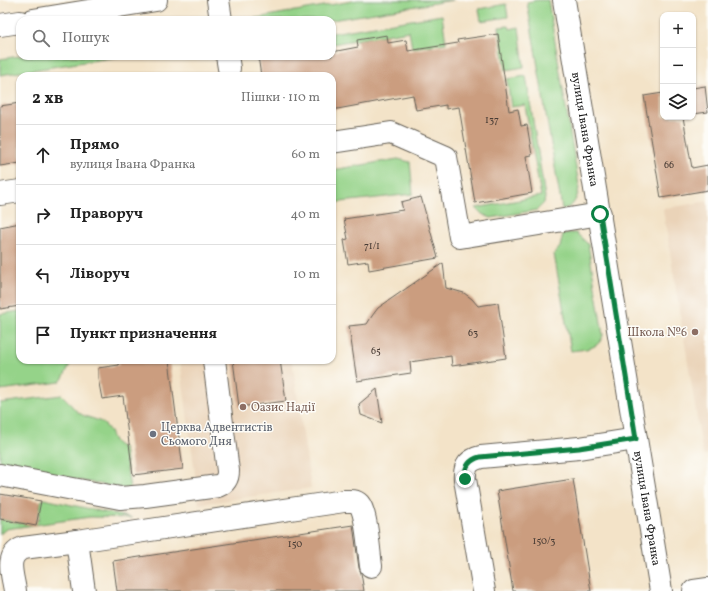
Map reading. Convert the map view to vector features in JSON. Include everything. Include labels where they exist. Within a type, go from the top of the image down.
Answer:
[{"type":"street","points":[[58,16],[156,0]]},
{"type":"street","points":[[218,0],[220,16]]},
{"type":"street","name":"вулиця Івана Франка","points":[[564,0],[661,591]]},
{"type":"street","points":[[0,25],[16,23]]},
{"type":"street","points":[[336,141],[391,133],[446,157],[460,237],[600,214]]},
{"type":"street","points":[[0,194],[16,192]]},
{"type":"street","points":[[0,475],[120,498],[145,496],[218,486],[223,484],[226,481],[228,471],[215,364]]},
{"type":"street","points":[[484,591],[465,479],[465,471],[468,464],[474,459],[480,457],[579,448],[636,439]]},
{"type":"street","points":[[15,591],[11,560],[14,554],[24,548],[336,502],[352,501],[358,503],[361,508],[364,516],[371,566]]},
{"type":"street","points":[[77,541],[84,591]]},
{"type":"street","points":[[694,591],[708,589]]},
{"type":"shaded area","name":"Школа №6","points":[[708,201],[708,455],[703,455],[663,209]]},
{"type":"shaded area","name":"Оазис Надії","points":[[181,364],[293,364],[311,488],[199,504]]},
{"type":"green space","points":[[358,0],[453,0],[336,19],[336,16],[268,16]]},
{"type":"green space","points":[[548,0],[579,186],[575,201],[570,207],[562,209],[527,2]]},
{"type":"green space","points":[[506,4],[508,17],[481,21],[479,9]]},
{"type":"green space","points":[[442,15],[446,43],[412,48],[409,31],[336,43],[336,32]]},
{"type":"green space","points":[[509,26],[510,29],[519,27],[524,67],[506,70],[499,27]]},
{"type":"green space","points":[[16,57],[16,60],[97,60],[0,75],[0,59]]},
{"type":"green space","points":[[526,76],[545,197],[544,203],[537,210],[491,218],[482,214],[476,208],[541,196],[525,105],[511,107],[507,79]]},
{"type":"green space","points":[[398,159],[410,162],[413,194],[336,203],[336,169]]},
{"type":"green space","points":[[576,233],[588,244],[603,335],[601,340],[595,346],[571,351],[554,254],[560,247],[563,234]]},
{"type":"green space","points":[[16,312],[16,364],[70,364],[60,382],[0,390],[0,314]]},
{"type":"green space","points":[[62,395],[79,413],[105,425],[116,444],[124,448],[130,489],[8,467],[0,460],[0,403]]},
{"type":"green space","points":[[44,499],[132,518],[90,517],[6,529],[0,534],[0,519],[25,524],[39,520],[41,501]]},
{"type":"building","points":[[498,34],[509,111],[518,109],[521,126],[527,125],[532,155],[526,156],[532,193],[475,203],[459,107],[446,109],[446,105],[416,110],[413,95],[336,109],[336,72],[260,72],[259,60],[336,60],[336,51],[358,47],[357,40],[387,35],[388,43],[406,40],[408,51],[458,43],[457,40]]},
{"type":"building","points":[[705,86],[708,112],[696,114],[696,88]]},
{"type":"building","points":[[660,93],[660,120],[684,120],[692,168],[708,165],[708,190],[661,198],[644,96]]},
{"type":"building","points":[[16,104],[16,164],[0,166],[0,106]]},
{"type":"building","points":[[421,197],[438,258],[369,270],[368,261],[348,264],[344,240],[348,239],[344,219],[403,210],[401,202]]},
{"type":"building","points":[[16,224],[16,307],[0,309],[0,227]]},
{"type":"building","points":[[443,263],[446,288],[464,293],[478,306],[498,303],[506,358],[452,366],[451,356],[410,362],[411,373],[357,381],[349,326],[367,324],[378,308]]},
{"type":"building","name":"Церква Адвентистів Сьомого Дня","points":[[170,364],[183,469],[133,475],[123,396],[102,399],[98,378],[98,368],[119,365]]},
{"type":"building","points":[[234,364],[281,364],[286,401],[239,407]]},
{"type":"building","points":[[377,389],[382,423],[361,415],[359,404]]},
{"type":"building","points":[[573,479],[591,591],[513,591],[497,491]]},
{"type":"building","points":[[0,494],[41,501],[36,526],[0,519]]},
{"type":"building","points":[[353,525],[364,591],[117,591],[113,561]]},
{"type":"place","name":"Школа №6","points":[[695,332]]},
{"type":"place","name":"Оазис Надії","points":[[243,407]]},
{"type":"place","name":"Церква Адвентистів Сьомого Дня","points":[[153,434]]},
{"type":"route","points":[[465,479],[465,471],[468,464],[474,459],[480,457],[579,448],[636,439],[600,214]]}]
